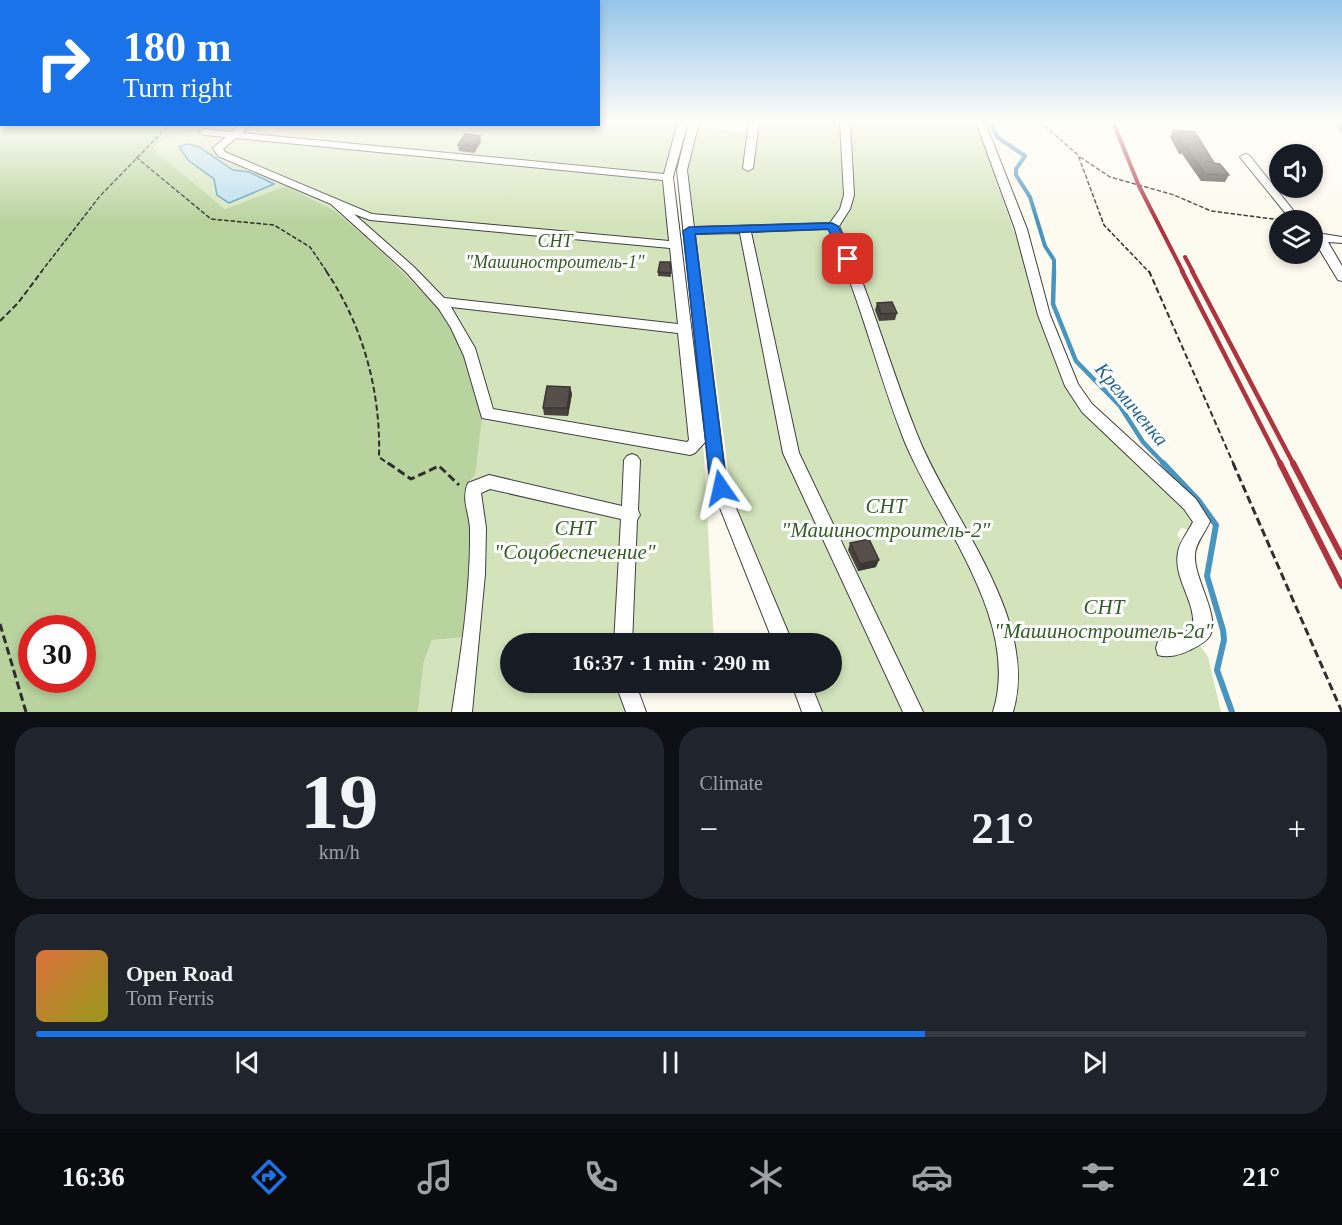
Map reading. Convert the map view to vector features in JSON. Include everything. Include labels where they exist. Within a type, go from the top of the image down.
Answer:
[{"type":"street","points":[[224,155],[360,215],[381,219],[443,222],[677,245]]},
{"type":"street","points":[[437,155],[668,177]]},
{"type":"street","points":[[336,204],[447,311],[468,348],[487,414],[690,449],[697,442],[668,177],[675,155]]},
{"type":"street","points":[[683,155],[689,231],[717,472],[728,508],[779,633]]},
{"type":"street","points":[[748,168],[750,155]]},
{"type":"street","points":[[832,226],[845,209],[849,195],[847,155]]},
{"type":"street","points":[[993,155],[1021,229],[1044,315],[1072,386],[1087,408],[1190,504],[1202,521],[1186,554],[1189,579],[1204,623],[1202,632],[1183,644],[1165,648]]},
{"type":"street","points":[[1245,157],[1288,210]]},
{"type":"street","points":[[689,231],[832,226]]},
{"type":"street","points":[[832,226],[848,259],[913,442],[976,568],[1001,628],[1010,668],[1011,685],[1004,712]]},
{"type":"street","points":[[745,229],[791,453],[913,712]]},
{"type":"street","points":[[1323,236],[1342,240]]},
{"type":"street","points":[[1323,246],[1342,277]]},
{"type":"street","points":[[439,302],[685,328]]},
{"type":"street","points":[[624,633],[632,515],[632,460]]},
{"type":"street","points":[[462,712],[473,637],[478,525],[472,495],[474,488],[489,482],[632,515]]},
{"type":"street","points":[[629,693],[636,712]]},
{"type":"street","points":[[804,693],[812,712]]},
{"type":"path","points":[[1078,155],[1110,177],[1174,195],[1211,211],[1269,218]]},
{"type":"path","points":[[1078,155],[1104,225],[1147,267],[1342,712]]},
{"type":"path","points":[[0,321],[17,307],[83,215],[136,157],[211,219],[274,225],[310,247],[339,290],[367,357],[380,421],[379,457],[411,479],[439,466],[459,485]]},
{"type":"path","points":[[0,624],[26,712]]},
{"type":"green space","points":[[0,155],[160,155],[225,209],[285,186],[335,211],[381,251],[443,313],[462,348],[482,418],[475,475],[467,484],[471,522],[469,637],[432,640],[424,661],[418,712],[0,712]]},
{"type":"green space","points":[[160,155],[677,155],[672,174],[704,455],[713,633],[500,633],[500,693],[636,693],[643,712],[418,712],[424,661],[432,640],[468,637],[467,484],[475,475],[285,186],[225,209]]},
{"type":"green space","name":"СНТ \"Машиностроитель-2\"","points":[[689,155],[988,155],[1021,252],[1038,315],[1062,377],[1079,410],[1190,509],[1194,520],[1190,530],[1181,528],[1177,535],[1182,543],[1197,624],[1190,631],[1208,657],[1221,712],[821,712],[812,693],[842,693],[842,633],[788,633],[745,535],[731,491],[687,163]]},
{"type":"water","points":[[185,155],[211,155],[233,170],[249,172],[274,184],[229,203],[217,195],[214,179]]},
{"type":"building","points":[[1192,155],[1209,155],[1214,163],[1220,164],[1229,175],[1205,174]]},
{"type":"building","points":[[660,262],[670,262],[671,273],[658,272]]},
{"type":"building","points":[[892,302],[897,313],[881,314],[877,303]]},
{"type":"building","points":[[547,386],[570,387],[567,408],[543,408]]},
{"type":"building","points":[[869,539],[879,560],[860,564],[850,543]]},
{"type":"waterway","name":"Кремиченка","points":[[1024,155],[1016,169],[1016,175],[1030,197],[1045,246],[1054,260],[1054,271]]},
{"type":"waterway","name":"Кремиченка","points":[[1054,271],[1053,304],[1076,361],[1120,406],[1143,442],[1165,465]]},
{"type":"waterway","name":"Кремиченка","points":[[1163,463],[1198,500],[1216,525],[1207,576],[1223,630],[1224,640],[1217,670],[1232,712]]},
{"type":"railway","points":[[1126,155],[1139,186],[1183,272]]},
{"type":"railway","points":[[1185,257],[1193,272]]},
{"type":"railway","points":[[1182,271],[1281,465]]},
{"type":"railway","points":[[1192,271],[1294,465]]},
{"type":"railway","points":[[1280,463],[1342,586]]},
{"type":"railway","points":[[1293,463],[1342,557]]},
{"type":"route","points":[[721,488],[717,472],[689,231],[832,226],[848,259]]},
{"type":"park label","name":"СНТ \"Машиностроитель-1\"","points":[[555,251]]},
{"type":"park label","name":"СНТ \"Соцобеспечение\"","points":[[575,540]]},
{"type":"park label","name":"СНТ \"Машиностроитель-2а\"","points":[[1104,619]]}]
